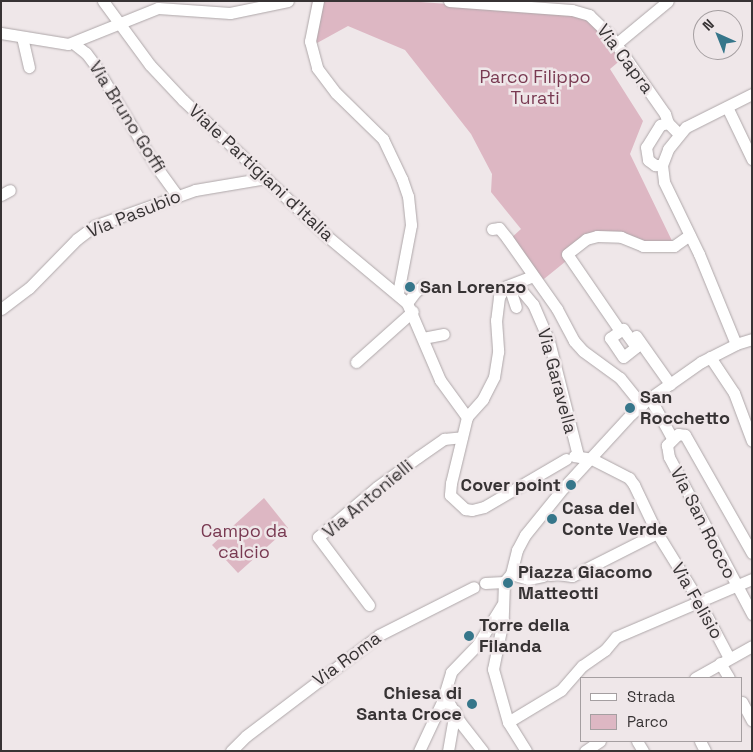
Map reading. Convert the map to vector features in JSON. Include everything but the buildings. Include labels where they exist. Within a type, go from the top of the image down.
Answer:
[{"type":"street","name":"Viale Partigiani d'Italia","points":[[103,1],[117,23],[156,72],[351,257],[398,293],[410,307],[440,380],[468,417]]},
{"type":"street","points":[[1,32],[22,37],[73,43],[117,23],[158,8],[214,13],[288,1]]},
{"type":"street","points":[[318,1],[310,41],[317,68],[336,93],[383,139],[408,196],[411,225],[398,293]]},
{"type":"street","name":"Via Capra","points":[[449,1],[545,5],[588,15],[602,25],[665,114],[668,123],[680,134]]},
{"type":"street","points":[[616,44],[668,1]]},
{"type":"street","points":[[22,37],[29,67]]},
{"type":"street","name":"Via Bruno Goffi","points":[[73,43],[86,53],[95,65],[155,166],[177,196]]},
{"type":"street","points":[[736,344],[699,254],[664,182],[662,165],[668,149],[680,134],[693,123],[752,94]]},
{"type":"street","points":[[727,107],[752,159]]},
{"type":"street","points":[[662,165],[651,163],[645,151],[656,128],[668,123]]},
{"type":"street","name":"Via Pasubio","points":[[1,309],[28,288],[87,230],[194,190],[266,178]]},
{"type":"street","points":[[492,229],[499,228],[557,309],[574,341],[583,351],[620,378],[646,402],[672,438],[684,433],[752,554]]},
{"type":"street","points":[[620,332],[567,254],[586,239],[597,236],[621,237],[643,246],[674,246],[690,235]]},
{"type":"street","points":[[533,276],[502,290],[496,307],[498,352],[494,377],[483,398],[468,417],[450,491],[458,503],[465,509],[472,510],[484,507],[576,457],[670,384],[710,357],[736,344],[752,339]]},
{"type":"street","points":[[512,285],[516,307]]},
{"type":"street","name":"Via Garavella","points":[[512,285],[533,304],[549,341],[576,457]]},
{"type":"street","points":[[356,362],[410,307],[416,291],[423,286]]},
{"type":"street","points":[[424,338],[444,334]]},
{"type":"street","points":[[634,334],[670,384]]},
{"type":"street","points":[[710,357],[734,393],[752,441]]},
{"type":"street","name":"Via Antonielli","points":[[369,605],[318,537],[377,487],[418,457],[444,439],[462,437]]},
{"type":"street","name":"Via San Rocco","points":[[672,438],[666,448],[669,457],[752,614]]},
{"type":"street","points":[[522,746],[508,722],[493,669],[503,620],[508,578],[525,535],[576,457]]},
{"type":"street","name":"Via Felisio","points":[[576,457],[629,478],[640,493],[657,533],[698,601],[725,660],[729,677]]},
{"type":"street","points":[[508,578],[528,579],[557,574],[572,576],[657,533]]},
{"type":"street","name":"Via Roma","points":[[231,751],[246,736],[380,635],[480,585],[508,578]]},
{"type":"street","points":[[508,722],[561,690],[582,666],[605,650],[616,637],[752,579]]},
{"type":"street","points":[[419,751],[443,699],[451,672],[478,644],[504,601]]},
{"type":"street","points":[[697,677],[752,646]]},
{"type":"street","points":[[443,699],[483,751]]},
{"type":"street","points":[[743,704],[752,721]]},
{"type":"street","points":[[448,751],[454,711]]},
{"type":"street","points":[[585,751],[598,742]]},
{"type":"green space","name":"Parco Filippo Turati","points":[[312,1],[407,1],[571,13],[592,19],[623,58],[610,69],[643,121],[630,154],[674,245],[597,236],[539,283],[510,239],[521,229],[491,192],[492,174],[471,134],[405,50],[348,26],[308,48]]},
{"type":"green space","name":"Campo da calcio","points":[[264,498],[288,528],[238,573],[212,545]]},
{"type":"place","name":"San Lorenzo","points":[[410,287]]},
{"type":"place","name":"San Rocchetto","points":[[630,408]]},
{"type":"place","name":"Cover point","points":[[571,485]]},
{"type":"place","name":"Casa del Conte Verde","points":[[552,519]]},
{"type":"place","name":"Piazza Giacomo Matteotti","points":[[508,583]]},
{"type":"place","name":"Torre della Filanda","points":[[469,636]]},
{"type":"place","name":"Chiesa di Santa Croce","points":[[472,704]]}]
